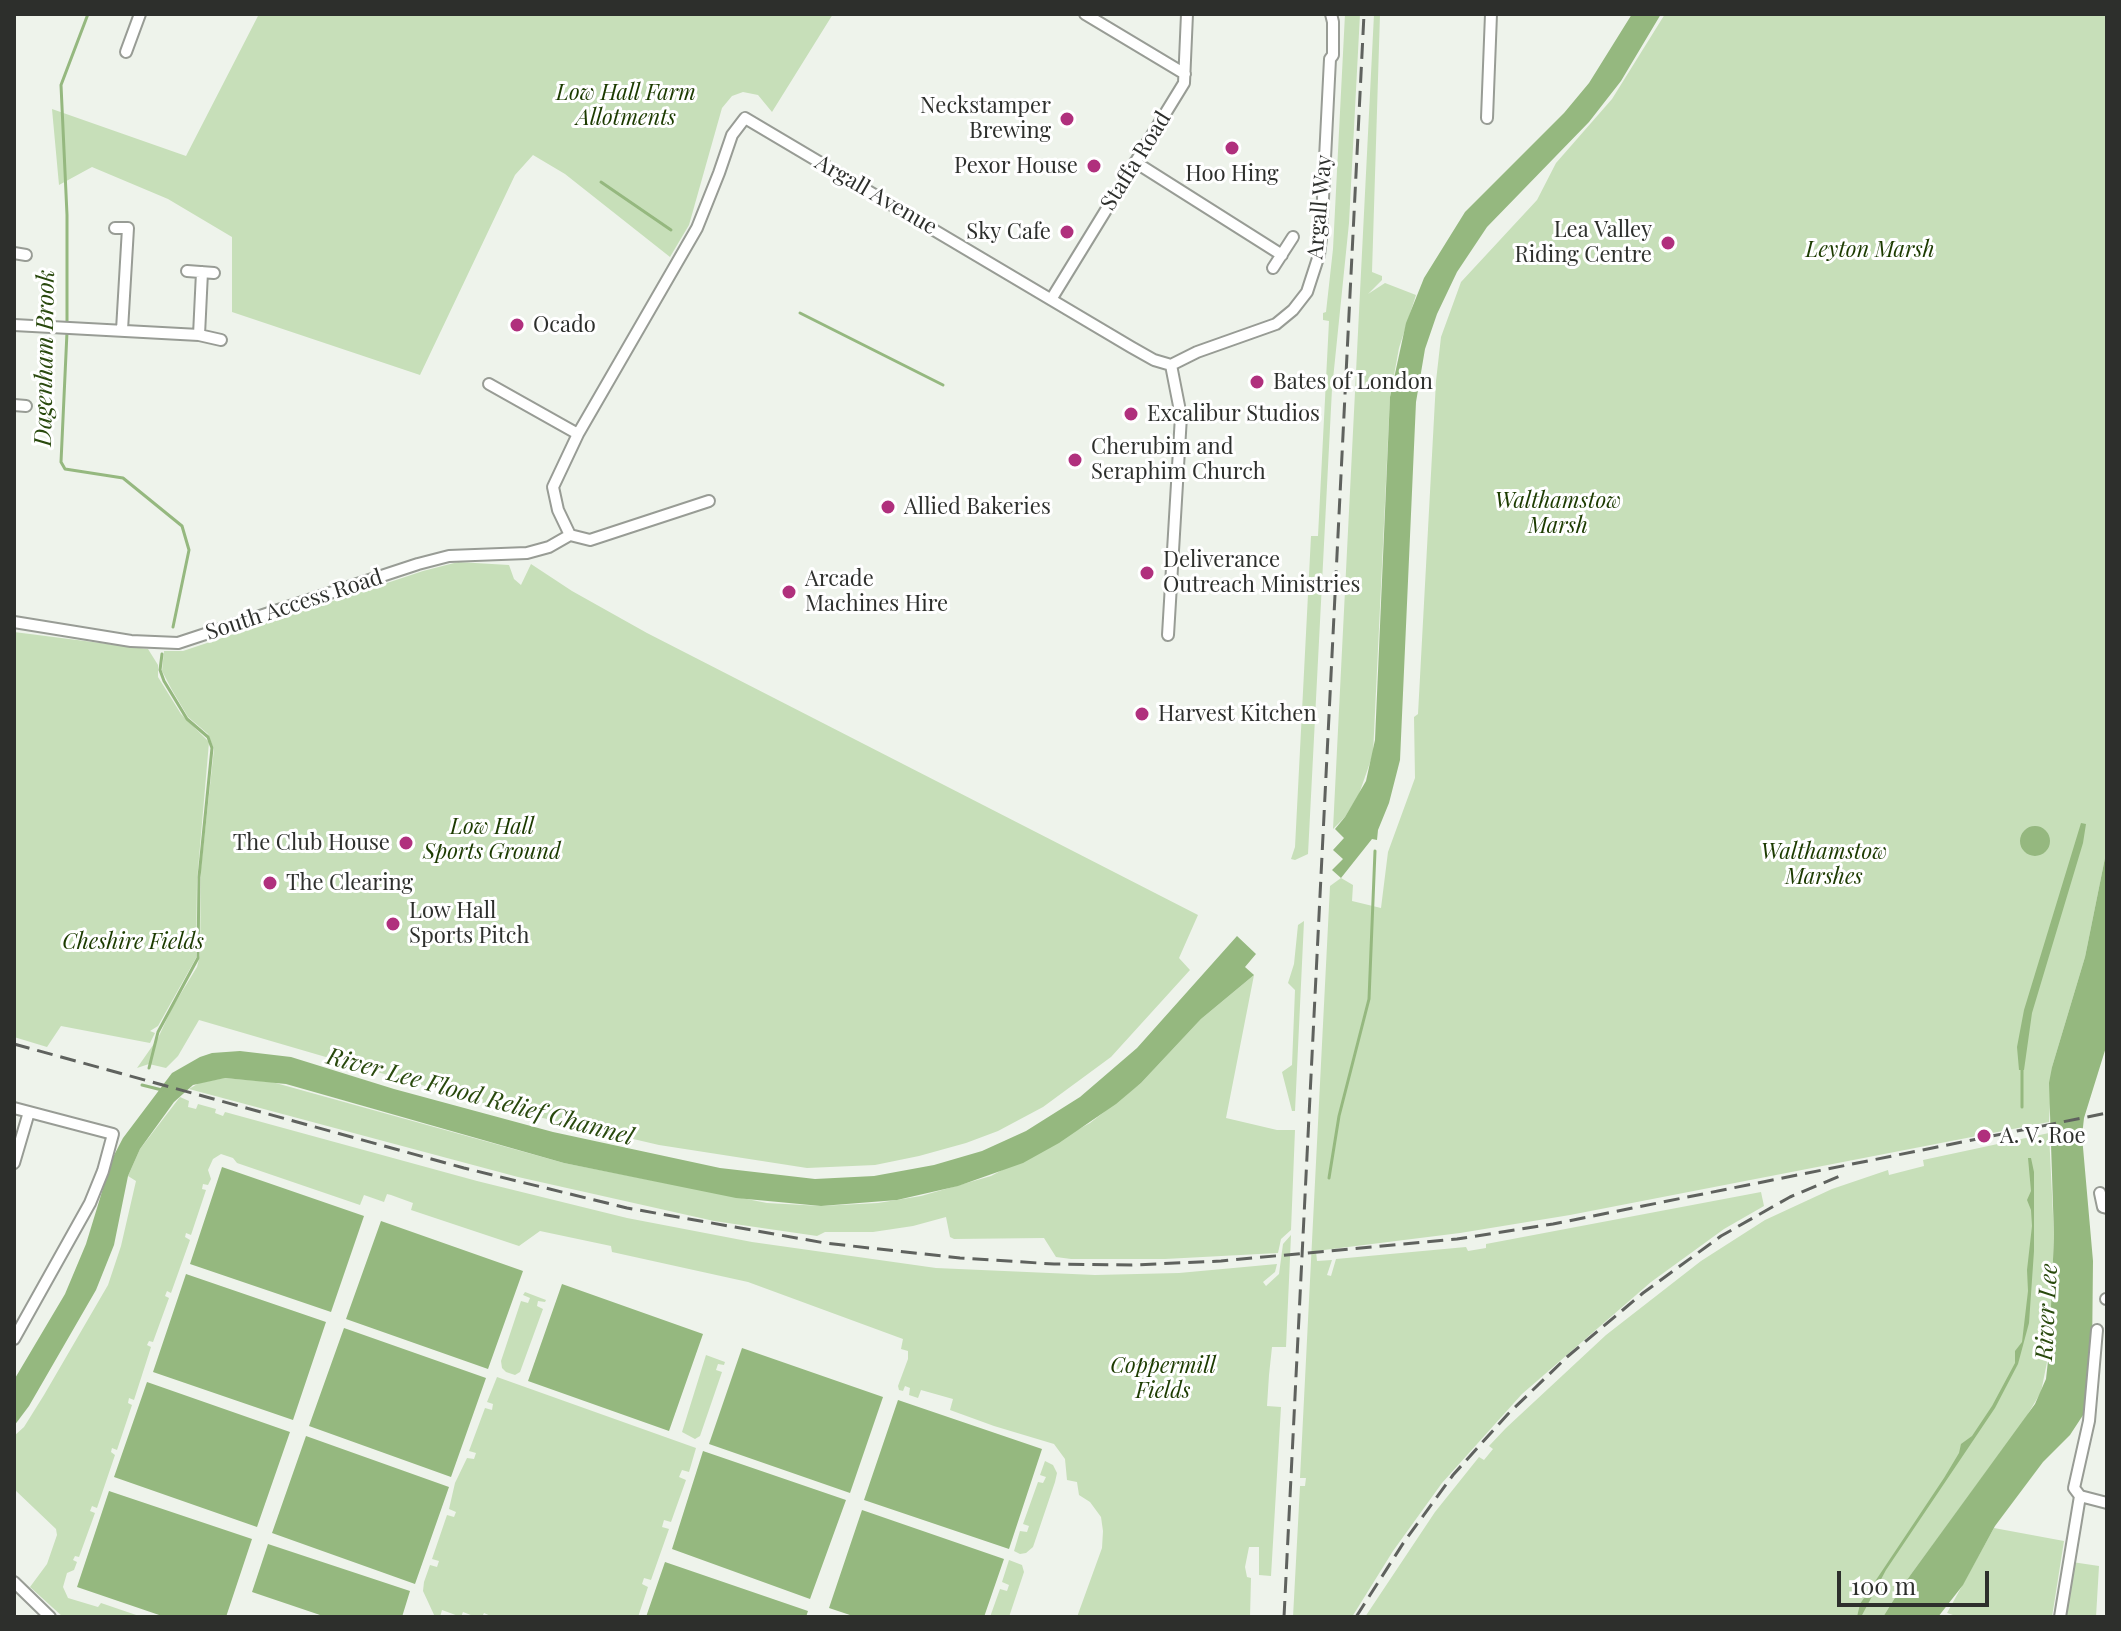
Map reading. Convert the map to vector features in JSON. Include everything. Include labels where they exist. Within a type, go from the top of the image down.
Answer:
[{"type":"street","points":[[126,52],[140,14]]},
{"type":"street","points":[[1085,14],[1185,74]]},
{"type":"street","name":"Staffa Road","points":[[1052,298],[1184,83],[1187,14]]},
{"type":"street","points":[[1487,118],[1491,14]]},
{"type":"street","name":"Argall Way","points":[[1171,365],[1197,352],[1276,324],[1293,310],[1307,292],[1321,238],[1330,59],[1326,54],[1327,21],[1331,15]]},
{"type":"street","name":"Argall Avenue","points":[[578,434],[697,228],[732,135],[745,118],[1131,347],[1154,360],[1171,365]]},
{"type":"street","points":[[1135,162],[1282,255]]},
{"type":"street","points":[[115,228],[128,228],[122,330]]},
{"type":"street","points":[[1273,268],[1293,237]]},
{"type":"street","points":[[187,271],[208,272],[199,335]]},
{"type":"street","points":[[14,325],[199,335],[221,340]]},
{"type":"street","points":[[1168,635],[1181,416],[1171,365]]},
{"type":"street","points":[[489,384],[578,434],[553,487],[558,510],[570,535]]},
{"type":"street","name":"South Access Road","points":[[14,622],[131,641],[178,643],[426,562],[457,555],[516,555],[549,547],[570,535],[596,539],[709,501]]},
{"type":"street","points":[[14,1108],[113,1134],[90,1203],[14,1339]]},
{"type":"street","points":[[14,1163],[29,1112]]},
{"type":"street","points":[[2100,1193],[2103,1207],[2107,1208]]},
{"type":"street","points":[[2097,1330],[2089,1421],[2074,1488],[2080,1496],[2107,1503]]},
{"type":"street","points":[[2060,1617],[2080,1496]]},
{"type":"street","points":[[14,1582],[50,1617]]},
{"type":"green space","name":"Low Hall Farm Allotments","points":[[259,14],[833,14],[772,112],[758,95],[743,92],[732,96],[722,108],[689,225],[670,257],[565,174],[533,155],[515,175],[420,375],[232,312],[232,237],[168,199],[92,167],[59,185],[52,109],[186,156]]},
{"type":"green space","points":[[1345,14],[1360,14],[1349,223],[1332,389],[1308,854],[1295,860],[1291,859],[1295,847],[1311,536],[1318,536],[1329,321],[1323,320],[1323,313],[1326,312],[1333,249]]},
{"type":"green space","points":[[1374,14],[1380,14],[1372,272],[1382,276],[1382,280],[1368,294],[1385,283],[1416,295],[1399,348],[1390,397],[1373,754],[1359,794],[1345,817],[1333,829]]},
{"type":"green space","points":[[1665,14],[2107,14],[2107,848],[2085,957],[2052,1067],[2049,1122],[1570,1215],[1316,1251],[1317,1261],[1332,1260],[1327,1275],[1331,1276],[1336,1259],[1466,1247],[1468,1251],[1486,1248],[1486,1244],[1761,1192],[1764,1206],[1724,1229],[1651,1282],[1522,1394],[1442,1483],[1393,1551],[1352,1617],[1293,1617],[1300,1486],[1305,1486],[1306,1478],[1300,1478],[1330,886],[1341,878],[1353,885],[1352,901],[1381,908],[1388,852],[1415,778],[1414,717],[1418,714],[1441,337],[1461,282],[1537,200],[1556,163],[1612,99]]},
{"type":"green space","name":"Low Hall Sports Ground","points":[[458,562],[509,565],[514,579],[521,585],[531,564],[647,633],[1198,915],[1179,958],[1190,970],[1111,1057],[1043,1107],[998,1131],[966,1143],[875,1165],[807,1168],[659,1145],[504,1109],[199,1020],[178,1056],[166,1068],[149,1064],[137,1068],[158,1038],[197,967],[200,955],[201,868],[214,749],[208,734],[188,717],[162,671],[164,651],[183,651]]},
{"type":"green space","name":"Cheshire Fields","points":[[14,632],[148,649],[158,665],[158,677],[181,714],[209,742],[197,881],[196,958],[158,1026],[150,1031],[155,1033],[150,1043],[61,1026],[47,1047],[14,1037]]},
{"type":"green space","points":[[1304,921],[1295,1111],[1292,1111],[1282,1072],[1292,1065],[1295,990],[1288,983],[1294,964],[1298,925]]},
{"type":"green space","points":[[1254,975],[1226,1118],[1277,1130],[1295,1130],[1291,1230],[1281,1239],[1278,1253],[1165,1259],[1071,1259],[1056,1257],[1044,1238],[954,1239],[950,1237],[946,1217],[873,1232],[825,1232],[817,1236],[714,1221],[518,1177],[189,1089],[199,1083],[224,1078],[272,1082],[564,1163],[767,1203],[821,1206],[878,1203],[921,1196],[991,1176],[1090,1123],[1141,1083],[1201,1019]]},
{"type":"green space","name":"Coppermill Fields","points":[[180,1097],[189,1101],[188,1107],[196,1109],[198,1104],[216,1109],[215,1113],[223,1116],[225,1112],[477,1181],[627,1218],[752,1242],[936,1268],[1095,1275],[1179,1273],[1277,1264],[1275,1272],[1263,1282],[1266,1286],[1279,1274],[1283,1244],[1291,1235],[1286,1347],[1272,1347],[1267,1406],[1281,1407],[1271,1576],[1259,1575],[1259,1547],[1249,1547],[1245,1567],[1247,1577],[1251,1578],[1250,1617],[1077,1617],[1102,1548],[1103,1531],[1101,1517],[1090,1502],[1079,1495],[1077,1482],[1067,1480],[1065,1459],[1054,1444],[950,1410],[953,1399],[921,1390],[918,1398],[909,1395],[910,1388],[905,1386],[903,1391],[899,1390],[908,1359],[908,1351],[901,1349],[903,1339],[748,1282],[612,1252],[611,1246],[540,1231],[519,1246],[411,1210],[413,1203],[391,1195],[387,1194],[384,1202],[364,1195],[360,1205],[237,1163],[221,1154],[213,1159],[208,1170],[211,1179],[208,1185],[203,1184],[202,1189],[206,1190],[191,1235],[186,1233],[185,1237],[190,1240],[171,1293],[167,1291],[165,1296],[169,1298],[153,1342],[149,1341],[147,1345],[151,1347],[134,1400],[129,1398],[128,1403],[132,1405],[117,1450],[112,1448],[111,1452],[115,1455],[97,1508],[92,1506],[90,1511],[95,1513],[79,1557],[75,1556],[73,1560],[77,1562],[74,1570],[67,1573],[63,1587],[68,1598],[98,1607],[101,1603],[142,1617],[63,1617],[30,1587],[47,1564],[57,1535],[56,1529],[14,1489],[14,1436],[24,1427],[44,1395],[108,1285],[121,1246],[136,1181],[128,1176],[140,1149]]},
{"type":"green space","points":[[2049,1133],[2054,1236],[2049,1352],[2041,1392],[2025,1419],[1883,1617],[1365,1617],[1435,1512],[1479,1457],[1484,1460],[1493,1449],[1489,1446],[1606,1335],[1701,1261],[1765,1220],[1832,1189],[1888,1170],[1889,1175],[1924,1166],[1923,1160]]},
{"type":"green space","points":[[525,1292],[546,1300],[538,1301],[537,1306],[543,1309],[520,1372],[515,1375],[502,1368],[501,1361],[521,1301],[528,1303],[530,1298],[523,1295]]},
{"type":"green space","points":[[706,1355],[725,1362],[724,1365],[718,1364],[716,1370],[722,1372],[700,1436],[695,1439],[682,1432]]},
{"type":"green space","points":[[497,1377],[696,1448],[689,1472],[682,1470],[679,1477],[686,1480],[671,1522],[664,1520],[662,1527],[669,1529],[651,1580],[644,1578],[642,1584],[648,1587],[638,1617],[493,1617],[484,1613],[482,1617],[476,1617],[463,1612],[461,1617],[442,1610],[440,1617],[435,1617],[423,1591],[424,1582],[430,1565],[437,1567],[439,1561],[432,1559],[447,1515],[454,1517],[456,1512],[449,1509],[455,1483],[467,1458],[474,1459],[476,1453],[469,1451],[485,1408],[492,1410],[493,1404],[487,1402]]},
{"type":"green space","points":[[1045,1461],[1053,1465],[1057,1473],[1055,1482],[1033,1547],[1020,1554],[1014,1551],[1020,1531],[1027,1532],[1029,1526],[1023,1524],[1038,1482],[1043,1483],[1046,1477],[1040,1475]]},
{"type":"green space","points":[[1994,1528],[2064,1541],[2052,1617],[1959,1617],[1947,1613]]},
{"type":"green space","points":[[1009,1560],[1022,1565],[1024,1572],[1009,1617],[990,1617],[1000,1589],[1007,1591],[1009,1585],[1002,1582]]},
{"type":"green space","points":[[2072,1562],[2099,1566],[2096,1617],[2063,1617]]},
{"type":"shaded area","points":[[1632,14],[1661,14],[1621,81],[1589,122],[1487,227],[1457,272],[1425,349],[1416,402],[1400,760],[1377,840],[1372,839],[1341,878],[1332,870],[1343,859],[1333,850],[1344,838],[1335,829],[1366,781],[1375,740],[1390,397],[1406,323],[1424,278],[1465,212],[1564,113],[1589,83]]},
{"type":"shaded area","points":[[2081,823],[2086,824],[2083,843],[2032,1013],[2024,1070],[2019,1070],[2017,1047],[2024,1010]]},
{"type":"shaded area","points":[[2035,826],[2046,830],[2050,841],[2046,852],[2035,856],[2024,852],[2020,841],[2024,830]]},
{"type":"shaded area","points":[[2107,848],[2107,1044],[2084,1118],[2082,1136],[2093,1261],[2092,1355],[2087,1409],[2070,1435],[2043,1462],[1995,1526],[1963,1585],[1938,1617],[1883,1617],[2035,1404],[2046,1379],[2054,1236],[2049,1083],[2085,957]]},
{"type":"shaded area","points":[[1237,936],[1256,954],[1245,967],[1254,975],[1201,1019],[1141,1083],[1116,1104],[1023,1163],[958,1186],[897,1200],[821,1206],[736,1198],[564,1163],[286,1084],[225,1078],[193,1085],[174,1102],[140,1149],[128,1176],[114,1245],[96,1290],[29,1406],[14,1426],[14,1380],[65,1294],[86,1244],[112,1159],[123,1138],[172,1073],[200,1057],[240,1051],[291,1057],[394,1089],[553,1132],[720,1168],[815,1179],[874,1176],[934,1165],[982,1151],[1026,1131],[1080,1097],[1137,1048]]},
{"type":"shaded area","points":[[2028,1158],[2031,1158],[2034,1172],[2034,1251],[2029,1323],[2018,1364],[1995,1408],[1886,1570],[1861,1617],[1857,1617],[1860,1604],[1944,1478],[1961,1444],[1972,1436],[1992,1406],[2015,1363],[2015,1351],[2022,1342],[2028,1291],[2032,1226],[2027,1200],[2031,1191]]},
{"type":"shaded area","points":[[222,1167],[364,1216],[331,1312],[190,1264]]},
{"type":"shaded area","points":[[381,1221],[523,1271],[488,1369],[346,1319]]},
{"type":"shaded area","points":[[186,1274],[326,1322],[293,1420],[153,1372]]},
{"type":"shaded area","points":[[562,1284],[703,1334],[669,1431],[528,1381]]},
{"type":"shaded area","points":[[344,1328],[486,1378],[451,1477],[309,1426]]},
{"type":"shaded area","points":[[742,1348],[883,1397],[850,1493],[709,1444]]},
{"type":"shaded area","points":[[147,1382],[290,1432],[257,1527],[114,1477]]},
{"type":"shaded area","points":[[898,1400],[1042,1449],[1009,1549],[864,1500]]},
{"type":"shaded area","points":[[306,1436],[449,1487],[415,1584],[272,1533]]},
{"type":"shaded area","points":[[703,1451],[846,1500],[810,1599],[672,1549]]},
{"type":"shaded area","points":[[109,1491],[252,1539],[226,1617],[165,1617],[77,1587]]},
{"type":"shaded area","points":[[862,1510],[1004,1559],[984,1617],[856,1617],[829,1608]]},
{"type":"shaded area","points":[[268,1544],[410,1591],[402,1617],[326,1617],[252,1592]]},
{"type":"shaded area","points":[[665,1562],[808,1611],[806,1617],[646,1617]]},
{"type":"waterway","name":"Dagenham Brook","points":[[67,325],[67,215],[61,85],[88,14]]},
{"type":"waterway","points":[[601,182],[671,230]]},
{"type":"waterway","points":[[800,313],[943,385]]},
{"type":"waterway","name":"Dagenham Brook","points":[[67,332],[61,462],[65,469],[123,478],[182,526],[189,550],[173,627]]},
{"type":"waterway","name":"Dagenham Brook","points":[[149,1068],[158,1032],[198,958],[199,877],[212,748],[208,737],[187,719],[164,681],[160,670],[162,654]]},
{"type":"waterway","points":[[1329,1178],[1339,1116],[1369,999],[1375,851]]},
{"type":"waterway","points":[[2022,1067],[2022,1107]]},
{"type":"waterway","name":"Dagenham Brook","points":[[142,1085],[162,1090]]},
{"type":"railway","points":[[1284,1617],[1364,14]]},
{"type":"railway","points":[[14,1044],[464,1168],[627,1208],[825,1243],[960,1258],[1054,1264],[1132,1265],[1221,1261],[1457,1239],[1553,1224],[2107,1113]]},
{"type":"railway","points":[[1356,1617],[1404,1542],[1453,1475],[1508,1414],[1567,1357],[1643,1293],[1721,1236],[1790,1197],[1842,1175]]},
{"type":"place","name":"Neckstamper Brewing","points":[[1067,119]]},
{"type":"place","name":"Hoo Hing","points":[[1232,148]]},
{"type":"place","name":"Pexor House","points":[[1094,166]]},
{"type":"place","name":"Sky Cafe","points":[[1067,232]]},
{"type":"place","name":"Lea Valley Riding Centre","points":[[1668,243]]},
{"type":"place","name":"Ocado","points":[[517,325]]},
{"type":"place","name":"Bates of London","points":[[1257,382]]},
{"type":"place","name":"Excalibur Studios","points":[[1131,414]]},
{"type":"place","name":"Cherubim and Seraphim Church","points":[[1075,460]]},
{"type":"place","name":"Allied Bakeries","points":[[888,507]]},
{"type":"place","name":"Deliverance Outreach Ministries","points":[[1147,573]]},
{"type":"place","name":"Arcade Machines Hire","points":[[789,592]]},
{"type":"place","name":"Harvest Kitchen","points":[[1142,714]]},
{"type":"place","name":"The Club House","points":[[406,843]]},
{"type":"place","name":"The Clearing","points":[[270,883]]},
{"type":"place","name":"Low Hall Sports Pitch","points":[[393,924]]},
{"type":"place","name":"A. V. Roe","points":[[1984,1136]]},
{"type":"park label","name":"Leyton Marsh","points":[[1870,250]]},
{"type":"park label","name":"Walthamstow Marsh","points":[[1558,514]]},
{"type":"park label","name":"Walthamstow Marshes","points":[[1824,864]]},
{"type":"water label","name":"River Lee Flood Relief Channel","points":[[480,1097]]},
{"type":"water label","name":"River Lee","points":[[2047,1312]]}]
